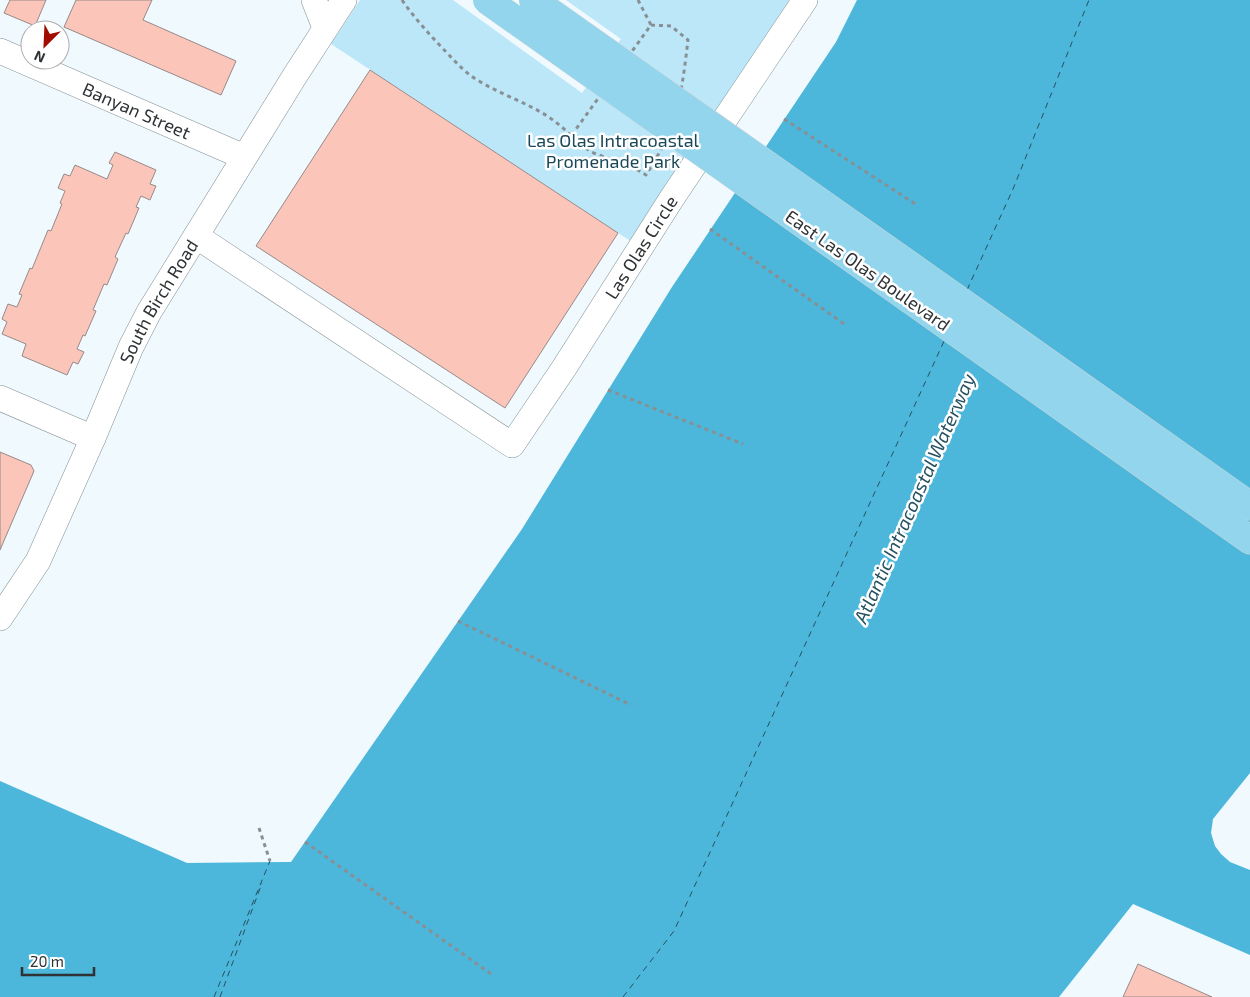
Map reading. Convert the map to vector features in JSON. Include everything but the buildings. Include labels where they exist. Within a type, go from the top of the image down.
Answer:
[{"type":"main road","name":"East Las Olas Boulevard","points":[[487,0],[1250,540]]},
{"type":"main road","name":"East Las Olas Boulevard","points":[[532,0],[1250,506]]},
{"type":"street","points":[[314,0],[325,28]]},
{"type":"street","name":"South Birch Road","points":[[0,618],[38,561],[140,329],[157,297],[344,0]]},
{"type":"street","name":"Las Olas Circle","points":[[196,236],[512,445],[672,198],[804,0]]},
{"type":"street","name":"Banyan Street","points":[[0,51],[244,157]]},
{"type":"street","points":[[0,398],[93,438]]},
{"type":"path","points":[[402,0],[432,37],[476,80],[538,110],[561,126],[571,136]]},
{"type":"path","points":[[638,0],[651,25]]},
{"type":"path","points":[[784,119],[917,205]]},
{"type":"path","points":[[710,229],[847,326]]},
{"type":"path","points":[[608,390],[743,444]]},
{"type":"path","points":[[458,621],[631,706]]},
{"type":"path","points":[[259,828],[270,861]]},
{"type":"path","points":[[305,842],[494,976]]},
{"type":"green space","name":"Las Olas Intracoastal Promenade Park","points":[[360,0],[453,0],[582,93],[621,39],[566,0],[789,0],[632,242],[331,44]]},
{"type":"water","name":"Atlantic Intracoastal Waterway","points":[[857,0],[1250,0],[1250,773],[1213,819],[1211,833],[1215,846],[1221,854],[1230,862],[1250,870],[1250,955],[1133,904],[1059,997],[0,997],[0,781],[187,863],[291,862],[522,529],[672,287],[836,42]]},
{"type":"ferry route","points":[[967,290],[1013,189],[1089,0]]},
{"type":"ferry route","points":[[623,997],[674,931],[945,339]]},
{"type":"ferry route","points":[[214,997],[270,861]]},
{"type":"ferry route","points":[[220,997],[262,883]]}]
